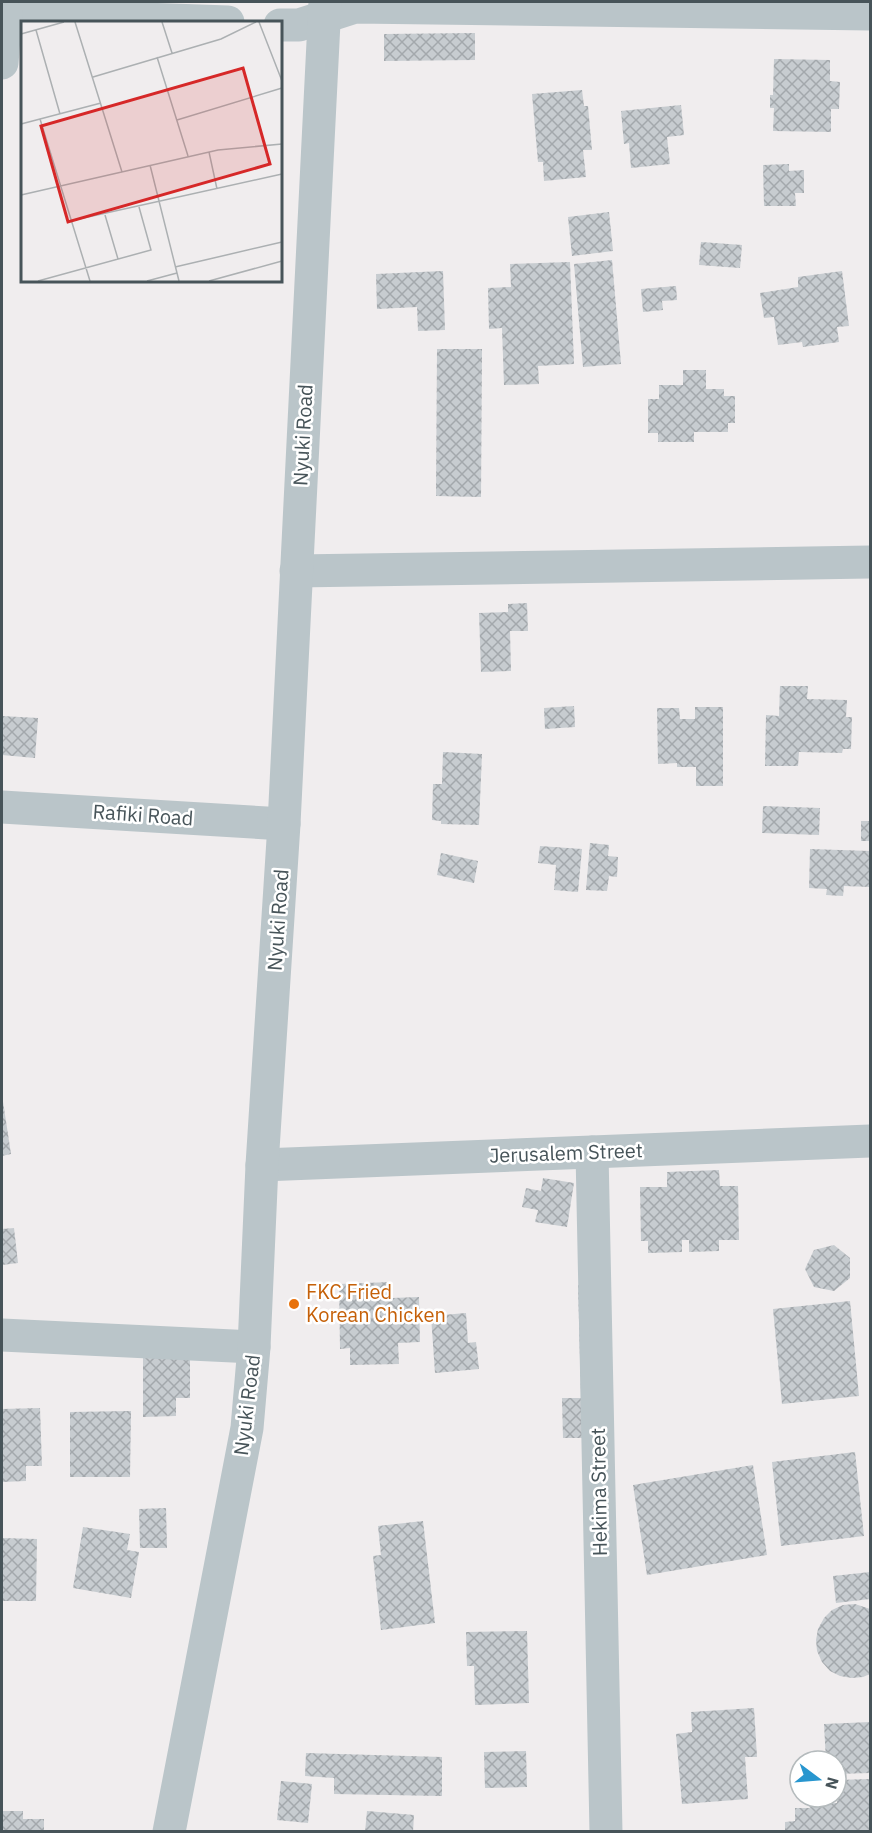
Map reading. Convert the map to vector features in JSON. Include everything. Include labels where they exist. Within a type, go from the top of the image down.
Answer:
[{"type":"street","points":[[282,25],[299,25],[324,9],[355,7],[870,14]]},
{"type":"street","name":"Nyuki Road","points":[[169,1832],[247,1428],[254,1347],[262,1165],[284,824],[324,9]]},
{"type":"street","points":[[2,63],[4,14],[200,21]]},
{"type":"street","points":[[296,571],[870,562]]},
{"type":"street","name":"Rafiki Road","points":[[2,807],[284,824]]},
{"type":"street","name":"Jerusalem Street","points":[[262,1165],[870,1141]]},
{"type":"street","name":"Hekima Street","points":[[592,1152],[606,1832]]},
{"type":"street","points":[[2,1335],[254,1347]]},
{"type":"building","points":[[475,33],[475,60],[384,61],[384,34]]},
{"type":"building","points":[[774,59],[830,60],[830,81],[840,82],[839,109],[831,109],[831,132],[773,131],[774,108],[770,108],[770,95],[773,95]]},
{"type":"building","points":[[582,90],[584,106],[588,106],[592,150],[583,150],[586,177],[544,181],[543,162],[538,162],[532,94]]},
{"type":"building","points":[[681,105],[684,135],[667,137],[670,164],[631,168],[629,143],[624,144],[621,111]]},
{"type":"building","points":[[789,164],[789,171],[804,170],[804,193],[795,193],[796,206],[764,206],[763,165]]},
{"type":"building","points":[[609,212],[613,251],[572,256],[568,217]]},
{"type":"building","points":[[701,242],[742,245],[740,268],[699,265]]},
{"type":"building","points":[[612,260],[621,364],[583,367],[574,264]]},
{"type":"building","points":[[570,262],[574,364],[538,366],[539,384],[504,385],[502,328],[489,329],[488,288],[511,287],[510,264]]},
{"type":"building","points":[[443,271],[445,330],[418,331],[417,307],[377,309],[376,274]]},
{"type":"building","points":[[842,271],[849,326],[837,327],[839,342],[803,347],[802,342],[778,345],[774,317],[764,318],[760,293],[798,287],[798,277]]},
{"type":"building","points":[[676,286],[677,300],[662,301],[663,310],[643,312],[641,289]]},
{"type":"building","points":[[437,349],[482,349],[481,497],[436,496]]},
{"type":"building","points":[[683,370],[706,370],[706,389],[724,389],[724,396],[735,396],[735,423],[728,423],[728,432],[694,432],[694,442],[658,442],[658,433],[648,433],[648,399],[659,399],[659,385],[683,385]]},
{"type":"building","points":[[527,603],[528,631],[510,631],[511,671],[481,672],[479,613],[508,612],[508,604]]},
{"type":"building","points":[[780,686],[808,686],[807,699],[847,700],[846,717],[852,717],[851,749],[843,749],[842,753],[799,752],[798,766],[765,766],[766,715],[779,716]]},
{"type":"building","points":[[574,706],[575,727],[545,729],[544,708]]},
{"type":"building","points":[[695,707],[723,707],[723,786],[696,786],[696,767],[677,767],[677,763],[658,764],[657,708],[679,708],[680,719],[695,719]]},
{"type":"building","points":[[2,716],[38,718],[35,758],[2,755]]},
{"type":"building","points":[[443,752],[482,754],[479,825],[441,824],[441,821],[432,820],[433,784],[442,784]]},
{"type":"building","points":[[763,806],[820,808],[819,835],[762,833]]},
{"type":"building","points":[[861,821],[870,821],[870,841],[861,841]]},
{"type":"building","points":[[590,843],[609,845],[608,856],[618,857],[617,877],[609,876],[607,891],[586,890]]},
{"type":"building","points":[[540,846],[582,849],[578,892],[554,890],[556,865],[538,863]]},
{"type":"building","points":[[810,849],[870,851],[870,887],[844,886],[843,896],[826,895],[827,889],[809,888]]},
{"type":"building","points":[[441,853],[478,861],[474,883],[437,875]]},
{"type":"building","points":[[2,1095],[11,1154],[2,1156]]},
{"type":"building","points":[[719,1170],[720,1186],[738,1186],[739,1240],[719,1240],[719,1251],[689,1252],[689,1240],[682,1240],[682,1252],[648,1253],[648,1241],[641,1241],[640,1187],[667,1187],[667,1172]]},
{"type":"building","points":[[543,1178],[574,1183],[567,1227],[535,1222],[538,1210],[522,1207],[526,1188],[541,1191]]},
{"type":"building","points":[[14,1228],[18,1263],[2,1265],[2,1229]]},
{"type":"building","points":[[834,1245],[850,1258],[850,1278],[834,1291],[814,1287],[805,1269],[814,1250]]},
{"type":"building","points":[[391,1282],[392,1298],[419,1297],[420,1342],[398,1343],[399,1364],[350,1365],[350,1348],[340,1349],[339,1284]]},
{"type":"building","points":[[578,1285],[586,1285],[591,1438],[563,1438],[562,1398],[581,1398]]},
{"type":"building","points":[[850,1301],[859,1396],[782,1404],[773,1309]]},
{"type":"building","points":[[466,1313],[468,1343],[476,1342],[479,1369],[435,1373],[431,1316]]},
{"type":"building","points":[[143,1358],[190,1358],[190,1398],[176,1398],[176,1416],[143,1417]]},
{"type":"building","points":[[40,1408],[42,1466],[26,1466],[26,1481],[2,1482],[2,1409]]},
{"type":"building","points":[[131,1411],[130,1477],[70,1477],[70,1412]]},
{"type":"building","points":[[855,1452],[864,1536],[781,1546],[772,1462]]},
{"type":"building","points":[[753,1465],[767,1555],[647,1575],[633,1485]]},
{"type":"building","points":[[166,1508],[167,1548],[140,1548],[139,1509]]},
{"type":"building","points":[[423,1521],[435,1623],[381,1630],[373,1556],[381,1555],[378,1526]]},
{"type":"building","points":[[83,1527],[130,1534],[127,1550],[139,1552],[131,1598],[73,1588]]},
{"type":"building","points":[[2,1538],[37,1539],[36,1601],[2,1601]]},
{"type":"building","points":[[870,1572],[870,1599],[836,1603],[833,1576]]},
{"type":"building","points":[[855,1604],[870,1609],[870,1674],[852,1678],[830,1671],[822,1662],[817,1651],[816,1640],[818,1629],[832,1610],[843,1605]]},
{"type":"building","points":[[527,1631],[529,1703],[475,1705],[474,1666],[467,1666],[466,1632]]},
{"type":"building","points":[[754,1708],[757,1757],[745,1757],[748,1799],[682,1804],[676,1734],[692,1732],[691,1712]]},
{"type":"building","points":[[870,1722],[870,1773],[848,1774],[848,1749],[825,1749],[824,1724]]},
{"type":"building","points":[[526,1751],[527,1787],[485,1788],[484,1752]]},
{"type":"building","points":[[306,1753],[442,1757],[442,1796],[334,1794],[334,1778],[305,1776]]},
{"type":"building","points":[[870,1779],[870,1832],[785,1832],[785,1822],[795,1821],[795,1809],[848,1809],[848,1780]]},
{"type":"building","points":[[281,1781],[312,1784],[308,1823],[277,1820]]},
{"type":"building","points":[[2,1811],[23,1811],[23,1819],[44,1819],[44,1832],[2,1832]]},
{"type":"building","points":[[367,1811],[414,1815],[413,1832],[365,1832]]},
{"type":"place","name":"FKC Fried Korean Chicken","points":[[294,1304]]}]
